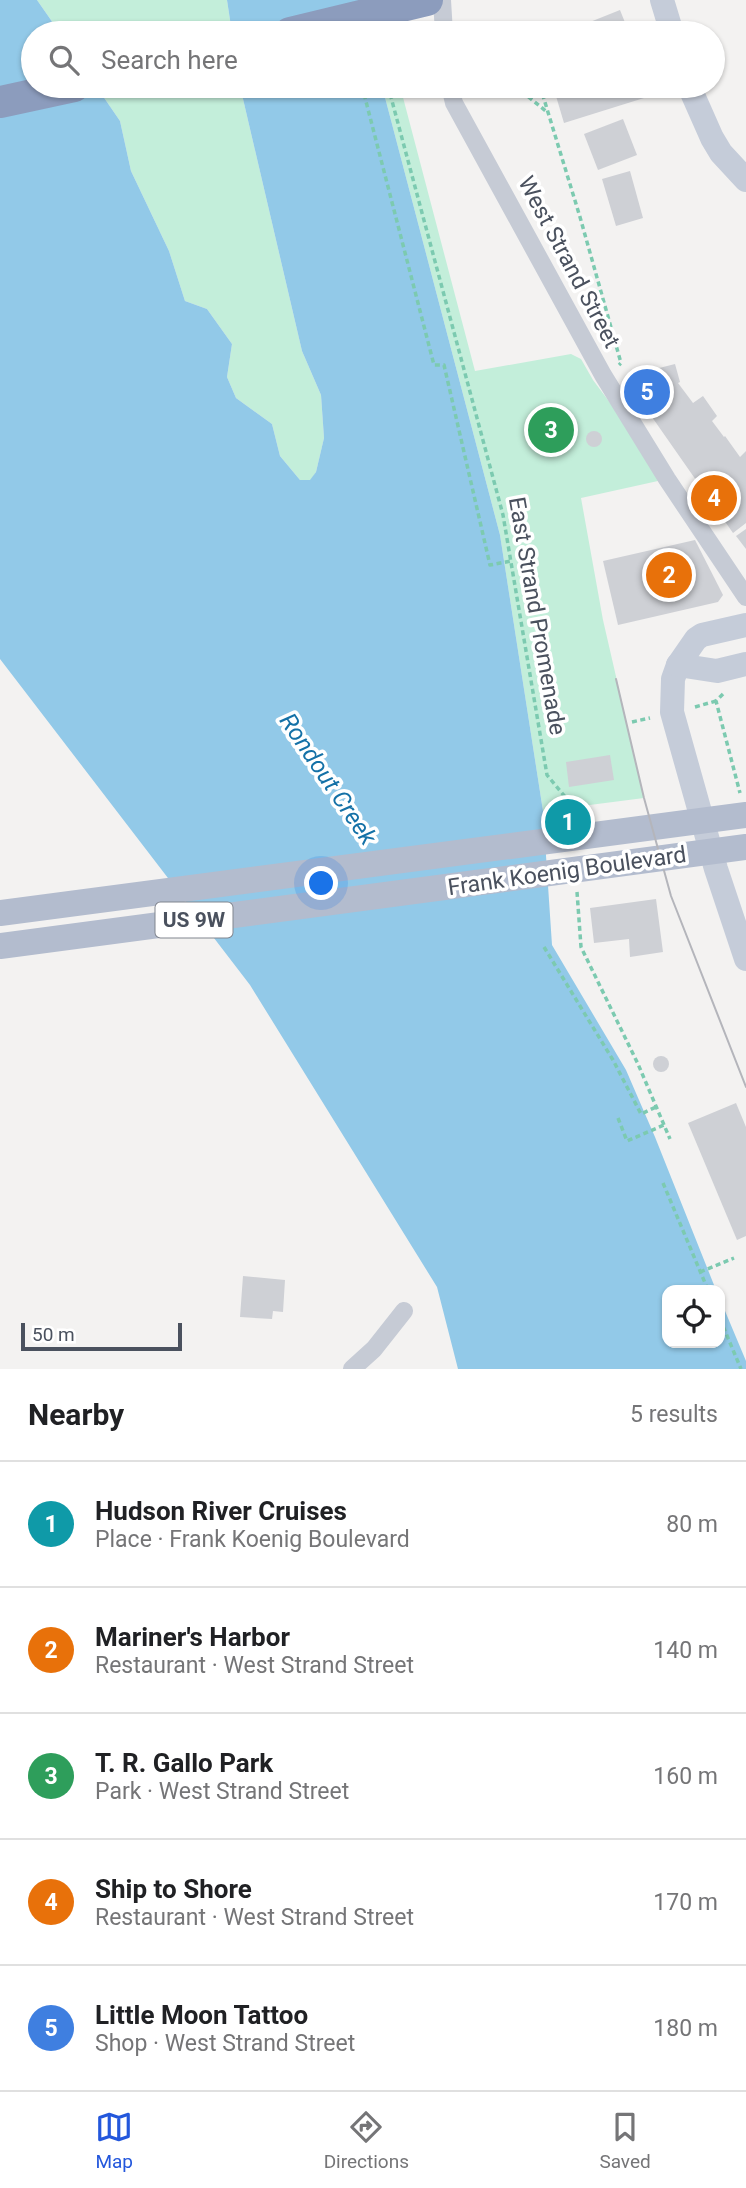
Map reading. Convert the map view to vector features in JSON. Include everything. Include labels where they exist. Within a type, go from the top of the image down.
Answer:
[{"type":"highway","points":[[340,21],[427,0]]},
{"type":"highway","points":[[0,102],[21,97]]},
{"type":"main road","name":"Frank Koenig Boulevard","points":[[0,914],[371,864],[744,809]]},
{"type":"main road","name":"Frank Koenig Boulevard","points":[[0,946],[746,847]]},
{"type":"street","points":[[442,0],[443,21]]},
{"type":"street","points":[[662,0],[668,21]]},
{"type":"street","name":"West Strand Street","points":[[453,98],[603,375],[667,479],[746,597]]},
{"type":"street","points":[[694,98],[721,153],[746,180]]},
{"type":"street","points":[[746,625],[702,635],[696,639],[678,665],[673,678],[672,712],[716,869],[746,959]]},
{"type":"street","points":[[678,665],[717,671],[746,664]]},
{"type":"street","points":[[352,1369],[374,1349],[404,1311]]},
{"type":"path","points":[[365,98],[435,365],[444,365],[490,565],[511,561]]},
{"type":"path","name":"East Strand Promenade","points":[[391,98],[500,502],[548,775],[566,798],[569,824]]},
{"type":"path","points":[[530,98],[549,113]]},
{"type":"path","points":[[544,98],[621,363],[615,370],[603,375]]},
{"type":"path","points":[[727,690],[716,701],[744,809]]},
{"type":"path","points":[[576,887],[581,947],[638,1064],[670,1139]]},
{"type":"path","points":[[544,947],[613,1060],[641,1114],[656,1107]]},
{"type":"path","points":[[618,1118],[627,1141],[664,1125]]},
{"type":"path","points":[[663,1183],[706,1285]]},
{"type":"path","points":[[700,1272],[734,1258]]},
{"type":"path","points":[[725,1331],[741,1369]]},
{"type":"green space","points":[[37,0],[227,0],[230,21],[52,21]]},
{"type":"green space","points":[[104,98],[243,98],[302,351],[321,395],[324,438],[316,472],[311,480],[300,480],[280,456],[272,424],[236,398],[227,377],[232,344],[207,309],[185,301],[169,251],[131,171],[120,121]]},
{"type":"green space","points":[[385,98],[403,98],[475,371],[571,354],[581,359],[593,380],[667,479],[581,498],[603,620],[644,798],[543,811],[500,535]]},
{"type":"water","name":"Rondout Creek","points":[[0,0],[37,0],[52,21],[21,21],[21,98],[104,98],[120,121],[131,171],[169,251],[185,301],[207,309],[232,344],[227,377],[236,398],[272,424],[280,456],[300,480],[310,480],[316,472],[324,438],[321,395],[302,351],[243,98],[385,98],[500,535],[543,811],[552,945],[626,1070],[714,1285],[662,1285],[662,1348],[725,1348],[725,1311],[746,1361],[746,1369],[458,1369],[437,1287],[250,985],[0,659]]},
{"type":"water","points":[[227,0],[359,0],[365,21],[230,21]]},
{"type":"building","points":[[620,10],[624,21],[592,21]]},
{"type":"building","points":[[557,98],[644,98],[564,123]]},
{"type":"building","points":[[623,119],[637,155],[598,170],[584,134]]},
{"type":"building","points":[[630,171],[643,218],[616,226],[602,179]]},
{"type":"building","points":[[675,364],[680,382],[678,383],[693,403],[703,396],[717,416],[712,421],[724,437],[740,457],[746,451],[746,523],[733,533],[624,377]]},
{"type":"building","points":[[591,431],[597,431],[602,439],[600,445],[591,447],[586,442],[586,436]]},
{"type":"building","points":[[746,529],[746,549],[736,536]]},
{"type":"building","points":[[695,540],[723,595],[718,602],[618,625],[603,561]]},
{"type":"building","points":[[610,755],[614,780],[569,787],[566,762]]},
{"type":"building","points":[[656,899],[663,952],[630,957],[629,939],[594,943],[590,908]]},
{"type":"building","points":[[658,1056],[664,1056],[669,1064],[667,1070],[658,1072],[653,1067],[653,1061]]},
{"type":"building","points":[[736,1103],[746,1127],[746,1236],[737,1240],[688,1123]]},
{"type":"building","points":[[243,1276],[285,1280],[283,1312],[273,1311],[272,1319],[240,1317]]},
{"type":"tram line","points":[[616,679],[671,896],[746,1087]]},
{"type":"place","name":"Little Moon Tattoo","points":[[647,392]]},
{"type":"place","name":"T. R. Gallo Park","points":[[551,430]]},
{"type":"place","name":"Ship to Shore","points":[[714,498]]},
{"type":"place","name":"Mariner's Harbor","points":[[669,575]]},
{"type":"place","name":"Hudson River Cruises","points":[[568,822]]}]
